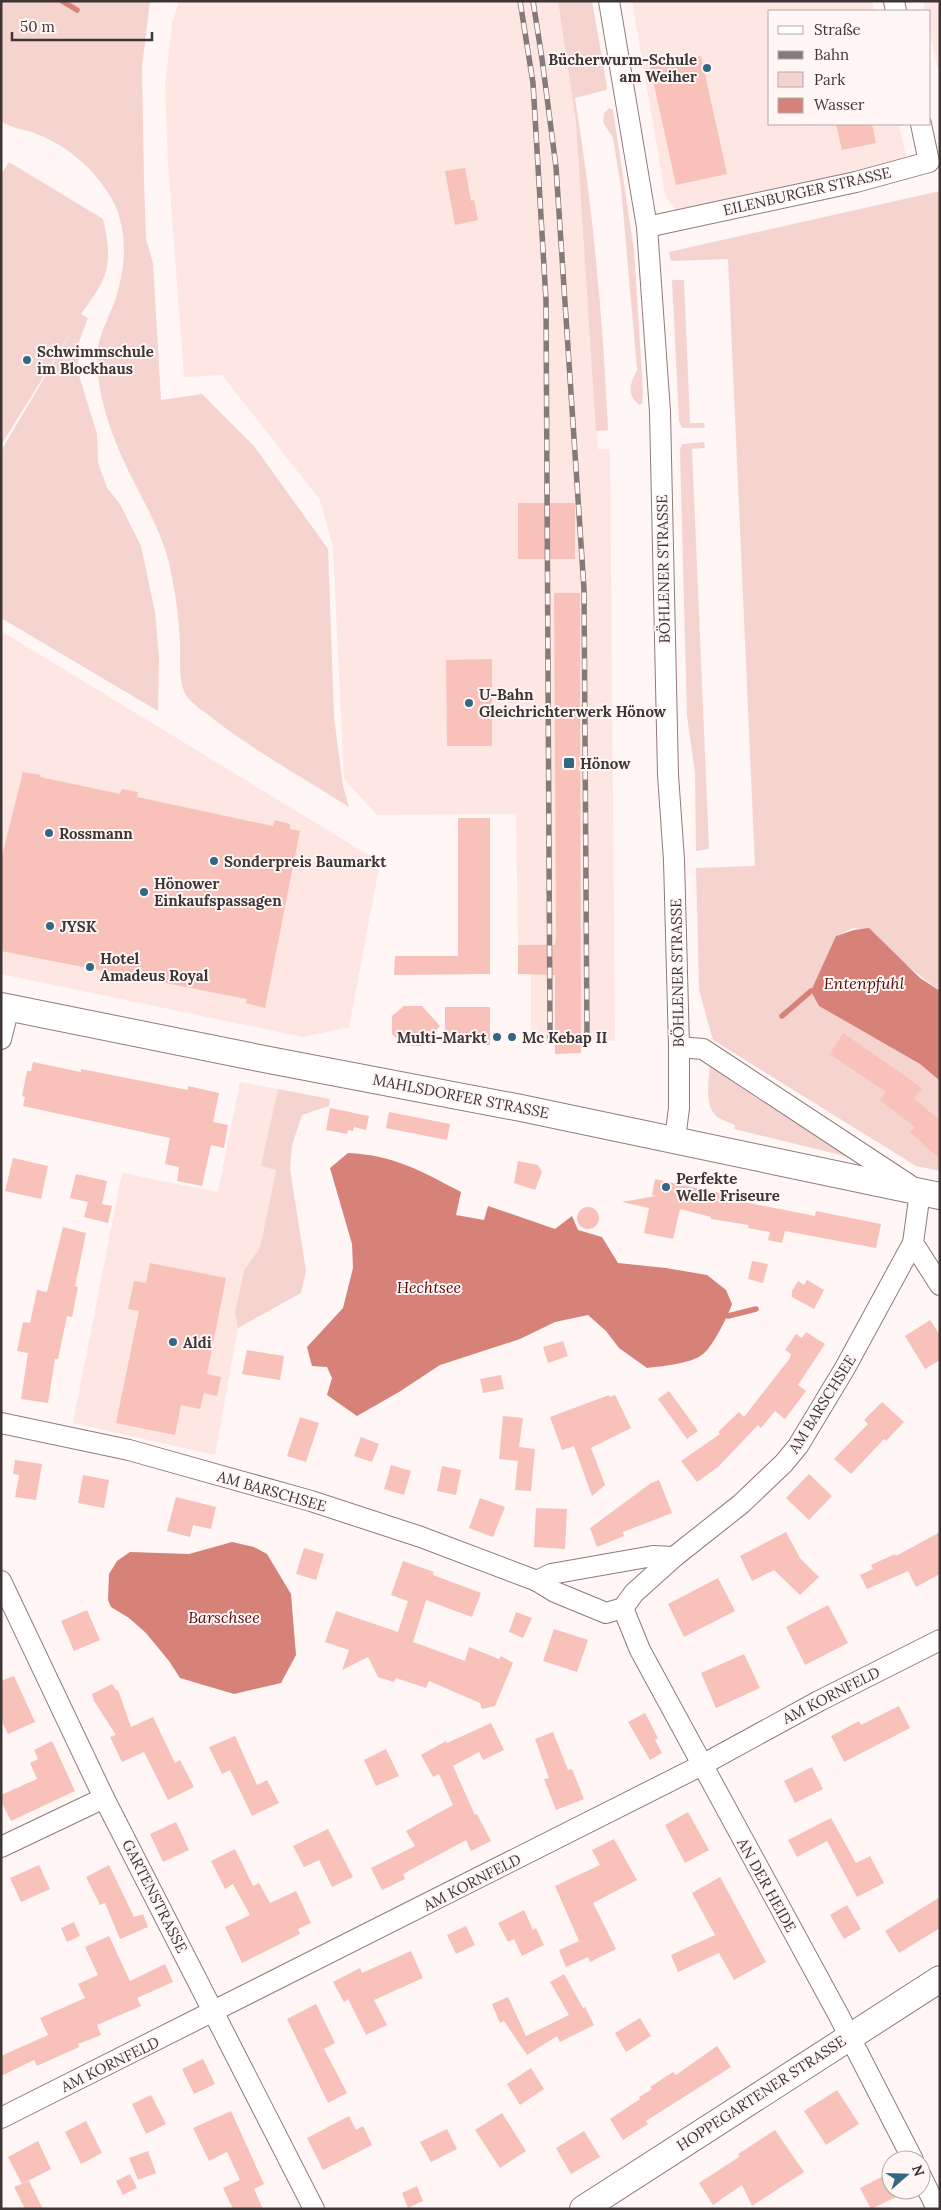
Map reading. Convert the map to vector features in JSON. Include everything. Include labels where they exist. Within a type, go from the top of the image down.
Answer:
[{"type":"main road","name":"MAHLSDORFER STRASSE","points":[[5,1006],[675,1139],[930,1194]]},
{"type":"main road","name":"HOPPEGARTENER STRASSE","points":[[583,2209],[940,1979]]},
{"type":"street","name":"BÖHLENER STRASSE","points":[[609,1],[647,227],[660,412],[668,775],[674,860],[679,1047],[678,1108],[675,1139]]},
{"type":"street","name":"EILENBURGER STRASSE","points":[[647,227],[856,182],[929,162],[921,125]]},
{"type":"street","points":[[1,1039],[5,1006]]},
{"type":"street","points":[[679,1047],[703,1049],[930,1194]]},
{"type":"street","name":"AM BARSCHSEE","points":[[1,1423],[129,1450],[311,1501],[421,1537],[537,1581],[555,1592],[606,1613],[623,1608],[634,1593],[674,1557],[762,1486],[798,1446],[845,1368],[912,1243],[930,1194]]},
{"type":"street","points":[[912,1243],[940,1285]]},
{"type":"street","points":[[537,1581],[551,1574],[653,1556],[674,1557]]},
{"type":"street","name":"GARTENSTRASSE","points":[[1,1581],[9,1618],[104,1798],[314,2209]]},
{"type":"street","name":"AN DER HEIDE","points":[[623,1608],[640,1650],[850,2036],[908,2150]]},
{"type":"street","name":"AM KORNFELD","points":[[1,2118],[702,1765],[819,1701],[940,1640]]},
{"type":"street","points":[[1,1847],[104,1798]]},
{"type":"street","points":[[931,2197],[937,2209]]},
{"type":"shaded area","points":[[179,1],[558,1],[576,123],[598,449],[610,449],[615,1041],[581,1041],[581,1053],[555,1053],[555,1041],[531,1041],[531,946],[518,945],[516,814],[377,815],[344,779],[333,547],[320,500],[222,375],[184,377],[168,164],[165,85],[172,24]]},
{"type":"shaded area","name":"Bücherwurm-Schule am Weiher","points":[[632,1],[872,1],[874,10],[768,10],[768,125],[899,125],[907,161],[676,211],[665,195]]},
{"type":"shaded area","points":[[923,1],[940,1],[940,80],[931,39],[931,10],[925,10]]},
{"type":"shaded area","points":[[1,631],[380,862],[349,1027],[303,1037],[1,974]]},
{"type":"shaded area","points":[[240,1082],[278,1089],[262,1166],[276,1169],[260,1248],[244,1270],[235,1311],[238,1328],[215,1455],[73,1423],[122,1173],[218,1192]]},
{"type":"green space","points":[[1,1],[150,1],[142,67],[144,181],[146,239],[153,263],[161,400],[202,394],[254,446],[328,549],[334,717],[343,786],[349,807],[232,733],[195,705],[185,693],[180,673],[180,636],[177,609],[168,560],[155,524],[125,464],[114,436],[104,407],[98,378],[98,348],[117,294],[123,268],[124,243],[119,217],[115,205],[101,182],[82,162],[49,139],[10,126],[1,121]]},
{"type":"green space","points":[[558,1],[592,1],[607,87],[606,90],[575,98],[596,264],[608,430],[596,431],[576,123]]},
{"type":"green space","points":[[609,108],[613,110],[634,250],[643,390],[642,404],[639,405],[632,396],[630,388],[637,370],[621,187],[613,138],[603,122],[604,113]]},
{"type":"green space","points":[[9,162],[103,219],[108,247],[108,261],[101,284],[81,314],[88,318],[79,342],[78,372],[97,434],[98,462],[107,488],[120,504],[141,546],[155,612],[159,658],[158,711],[1,618],[1,451],[75,326],[1,445],[1,175]]},
{"type":"green space","points":[[940,191],[940,991],[890,952],[869,930],[853,928],[836,936],[819,1006],[920,1064],[940,1081],[940,1171],[916,1166],[713,1040],[699,990],[696,868],[755,866],[728,259],[671,261],[669,252]]},
{"type":"green space","points":[[672,280],[684,280],[690,423],[704,423],[705,428],[682,428],[679,421]]},
{"type":"green space","points":[[704,442],[705,448],[692,449],[709,849],[696,851],[695,773],[687,716],[680,450],[682,444]]},
{"type":"green space","points":[[710,1064],[849,1157],[734,1129],[735,1125],[716,1116],[712,1111],[708,1092]]},
{"type":"green space","points":[[278,1089],[330,1099],[329,1106],[302,1115],[292,1145],[290,1169],[306,1271],[301,1293],[238,1328],[235,1312],[244,1270],[260,1248],[276,1170],[261,1166]]},
{"type":"water","name":"Entenpfuhl","points":[[869,928],[920,978],[940,991],[940,1081],[920,1064],[819,1006],[811,991],[836,936],[854,930]]},
{"type":"water","name":"Hechtsee","points":[[348,1153],[379,1157],[407,1165],[461,1192],[456,1215],[484,1220],[488,1206],[555,1229],[572,1216],[578,1230],[602,1237],[618,1263],[707,1275],[726,1290],[732,1304],[730,1309],[707,1351],[691,1360],[647,1368],[619,1348],[606,1331],[588,1315],[555,1322],[520,1339],[440,1365],[399,1392],[357,1416],[327,1395],[332,1378],[327,1367],[312,1366],[307,1347],[343,1308],[353,1268],[352,1244],[330,1168]]},
{"type":"water","name":"Barschsee","points":[[232,1542],[254,1547],[267,1554],[291,1594],[296,1655],[281,1683],[234,1694],[180,1678],[146,1633],[129,1618],[111,1607],[108,1600],[109,1574],[117,1561],[130,1552],[189,1554]]},
{"type":"building","points":[[701,56],[727,174],[676,185],[650,67]]},
{"type":"building","points":[[836,125],[872,125],[876,143],[842,150]]},
{"type":"building","points":[[465,168],[471,201],[474,200],[478,220],[455,225],[445,171]]},
{"type":"building","points":[[518,503],[575,503],[575,559],[518,559]]},
{"type":"building","points":[[554,593],[580,593],[581,1053],[555,1054],[555,975],[518,974],[518,945],[555,945]]},
{"type":"building","name":"U-Bahn Gleichrichterwerk Hönow","points":[[492,659],[492,746],[447,746],[446,660]]},
{"type":"building","name":"Hönower Einkaufspassagen","points":[[23,772],[120,794],[122,789],[138,792],[137,797],[273,826],[275,820],[290,824],[290,829],[300,831],[265,1008],[246,1003],[247,999],[1,951],[1,860]]},
{"type":"building","points":[[458,818],[490,818],[490,974],[394,975],[395,956],[458,956]]},
{"type":"building","points":[[404,1006],[422,1006],[440,1026],[421,1046],[404,1045],[392,1034],[392,1016]]},
{"type":"building","points":[[445,1007],[490,1007],[490,1045],[445,1044]]},
{"type":"building","points":[[843,1033],[922,1088],[914,1098],[940,1121],[940,1159],[910,1132],[915,1127],[880,1100],[886,1092],[830,1054]]},
{"type":"building","points":[[33,1062],[81,1072],[81,1069],[188,1090],[188,1086],[219,1093],[213,1122],[228,1125],[224,1148],[211,1145],[202,1186],[177,1181],[179,1167],[165,1164],[170,1138],[23,1106],[25,1097],[22,1096],[27,1071],[31,1071]]},
{"type":"building","points":[[330,1108],[369,1116],[366,1130],[354,1127],[353,1131],[348,1130],[347,1134],[326,1130]]},
{"type":"building","points":[[389,1112],[450,1124],[447,1140],[386,1128]]},
{"type":"building","points":[[13,1158],[48,1166],[41,1199],[5,1191]]},
{"type":"building","points":[[518,1161],[538,1165],[542,1172],[535,1190],[514,1183]]},
{"type":"building","points":[[76,1174],[107,1181],[102,1204],[112,1206],[108,1223],[84,1217],[88,1202],[70,1198]]},
{"type":"building","points":[[655,1179],[734,1196],[734,1200],[815,1216],[816,1211],[881,1224],[876,1248],[785,1231],[782,1243],[768,1240],[770,1232],[748,1228],[749,1225],[711,1219],[711,1217],[680,1209],[673,1239],[644,1233],[649,1208],[622,1202],[656,1196],[652,1195]]},
{"type":"building","points":[[588,1207],[598,1214],[599,1218],[592,1228],[588,1229],[578,1222],[577,1218],[584,1208]]},
{"type":"building","points":[[63,1227],[86,1233],[75,1286],[78,1287],[72,1317],[67,1316],[58,1359],[55,1359],[48,1403],[21,1399],[28,1353],[17,1351],[23,1322],[30,1323],[37,1290],[47,1292]]},
{"type":"building","points":[[752,1261],[768,1264],[763,1283],[748,1279]]},
{"type":"building","name":"Aldi","points":[[150,1263],[226,1278],[207,1374],[221,1377],[217,1396],[204,1393],[200,1409],[181,1405],[175,1435],[116,1423],[139,1311],[128,1309],[134,1281],[146,1283]]},
{"type":"building","points":[[807,1280],[824,1290],[814,1309],[792,1297],[792,1291],[798,1281],[804,1285]]},
{"type":"building","points":[[930,1320],[940,1335],[940,1360],[925,1369],[905,1336]]},
{"type":"building","points":[[806,1332],[825,1344],[798,1385],[806,1391],[785,1419],[775,1411],[761,1428],[758,1425],[718,1467],[697,1482],[681,1461],[720,1434],[718,1432],[739,1412],[744,1417],[790,1358],[791,1354],[785,1350],[796,1334],[802,1338]]},
{"type":"building","points":[[563,1341],[568,1356],[548,1363],[543,1347]]},
{"type":"building","points":[[247,1350],[284,1356],[280,1380],[242,1374]]},
{"type":"building","points":[[501,1375],[504,1389],[483,1393],[480,1379]]},
{"type":"building","points":[[669,1391],[698,1431],[687,1439],[658,1399]]},
{"type":"building","points":[[609,1395],[610,1397],[615,1395],[631,1428],[591,1448],[605,1485],[592,1496],[574,1446],[562,1450],[550,1417]]},
{"type":"building","points":[[882,1402],[904,1422],[886,1441],[884,1439],[851,1474],[834,1459],[868,1424],[864,1420]]},
{"type":"building","points":[[503,1416],[523,1418],[519,1447],[535,1449],[531,1491],[515,1490],[518,1461],[499,1459]]},
{"type":"building","points":[[300,1417],[319,1423],[306,1462],[287,1456]]},
{"type":"building","points":[[361,1437],[379,1444],[372,1462],[354,1456]]},
{"type":"building","points":[[15,1460],[42,1464],[36,1500],[15,1497],[19,1475],[13,1474]]},
{"type":"building","points":[[391,1465],[411,1471],[404,1495],[384,1489]]},
{"type":"building","points":[[442,1466],[461,1470],[456,1495],[437,1491]]},
{"type":"building","points":[[809,1474],[832,1496],[809,1520],[786,1498]]},
{"type":"building","points":[[83,1475],[109,1480],[104,1508],[78,1503]]},
{"type":"building","points":[[659,1480],[672,1513],[623,1532],[624,1536],[597,1547],[590,1528],[651,1483]]},
{"type":"building","points":[[176,1497],[216,1507],[211,1529],[193,1525],[190,1537],[167,1531]]},
{"type":"building","points":[[480,1498],[505,1507],[493,1537],[469,1528]]},
{"type":"building","points":[[536,1508],[567,1509],[565,1549],[534,1547]]},
{"type":"building","points":[[786,1532],[800,1558],[819,1577],[800,1595],[774,1570],[752,1581],[740,1556]]},
{"type":"building","points":[[940,1532],[940,1574],[916,1587],[908,1571],[867,1589],[860,1575],[873,1569],[871,1565],[895,1554],[896,1556]]},
{"type":"building","points":[[304,1548],[324,1554],[316,1580],[296,1574]]},
{"type":"building","points":[[403,1561],[434,1572],[433,1575],[481,1593],[472,1617],[426,1600],[413,1642],[465,1661],[469,1647],[499,1659],[501,1656],[513,1663],[495,1706],[482,1709],[480,1703],[429,1681],[426,1688],[396,1678],[394,1682],[378,1677],[368,1657],[342,1670],[349,1650],[325,1642],[336,1611],[398,1632],[408,1601],[391,1595]]},
{"type":"building","points":[[718,1578],[735,1611],[684,1637],[668,1604]]},
{"type":"building","points":[[828,1605],[848,1643],[805,1665],[786,1627]]},
{"type":"building","points":[[87,1610],[100,1640],[74,1651],[61,1621]]},
{"type":"building","points":[[516,1612],[532,1618],[523,1638],[509,1632]]},
{"type":"building","points":[[554,1629],[588,1640],[577,1672],[543,1661]]},
{"type":"building","points":[[744,1654],[760,1688],[716,1708],[701,1673]]},
{"type":"building","points":[[14,1676],[35,1722],[8,1734],[1,1719],[1,1681]]},
{"type":"building","points":[[112,1684],[118,1690],[131,1727],[153,1717],[175,1763],[180,1760],[194,1787],[168,1800],[144,1752],[122,1762],[110,1737],[116,1735],[94,1701],[92,1694]]},
{"type":"building","points":[[899,1706],[910,1728],[844,1762],[831,1736],[859,1721],[861,1725]]},
{"type":"building","points":[[645,1713],[658,1738],[655,1740],[662,1753],[650,1760],[628,1722]]},
{"type":"building","points":[[491,1723],[504,1750],[483,1760],[479,1752],[453,1766],[475,1815],[477,1814],[491,1841],[471,1851],[466,1840],[403,1874],[405,1879],[382,1890],[371,1868],[415,1846],[406,1831],[453,1805],[439,1774],[433,1777],[421,1755],[446,1741],[447,1743]]},
{"type":"building","points":[[553,1732],[568,1770],[572,1769],[584,1799],[556,1810],[544,1779],[549,1778],[535,1739]]},
{"type":"building","points":[[235,1736],[257,1785],[267,1780],[279,1803],[252,1816],[230,1770],[222,1774],[209,1747]]},
{"type":"building","points":[[52,1741],[75,1791],[11,1821],[1,1801],[1,1795],[37,1779],[30,1763],[38,1759],[34,1750]]},
{"type":"building","points":[[386,1749],[399,1776],[376,1786],[364,1760]]},
{"type":"building","points":[[812,1767],[823,1789],[795,1803],[784,1781]]},
{"type":"building","points":[[688,1812],[709,1850],[685,1863],[665,1825]]},
{"type":"building","points":[[831,1818],[856,1863],[870,1856],[884,1883],[857,1897],[827,1841],[797,1857],[788,1840]]},
{"type":"building","points":[[176,1822],[189,1850],[163,1862],[150,1834]]},
{"type":"building","points":[[328,1829],[353,1877],[332,1887],[319,1860],[304,1867],[293,1846]]},
{"type":"building","points":[[614,1839],[637,1880],[593,1903],[616,1949],[590,1962],[588,1957],[566,1967],[559,1950],[579,1941],[555,1886],[600,1865],[592,1850]]},
{"type":"building","points":[[235,1849],[253,1886],[259,1883],[270,1903],[296,1891],[311,1923],[298,1929],[300,1934],[242,1963],[225,1927],[250,1915],[233,1884],[225,1889],[211,1861]]},
{"type":"building","points":[[39,1865],[50,1889],[21,1902],[10,1878]]},
{"type":"building","points":[[109,1865],[134,1917],[143,1914],[148,1927],[120,1939],[105,1903],[100,1905],[86,1877]]},
{"type":"building","points":[[720,1877],[766,1962],[734,1980],[719,1953],[678,1972],[671,1955],[715,1935],[692,1893]]},
{"type":"building","points":[[940,1897],[940,1928],[899,1953],[885,1931]]},
{"type":"building","points":[[847,1905],[861,1929],[844,1939],[830,1915]]},
{"type":"building","points":[[524,1910],[533,1930],[536,1928],[544,1945],[522,1956],[514,1939],[508,1942],[498,1923]]},
{"type":"building","points":[[74,1922],[80,1936],[67,1942],[61,1928]]},
{"type":"building","points":[[466,1926],[475,1945],[456,1954],[447,1935]]},
{"type":"building","points":[[109,1936],[130,1981],[165,1964],[173,1982],[137,1998],[141,2006],[97,2025],[101,2035],[78,2044],[79,2047],[37,2066],[34,2060],[1,2076],[1,2056],[48,2035],[40,2018],[85,1998],[78,1984],[98,1975],[85,1947]]},
{"type":"building","points":[[411,1951],[423,1978],[374,2000],[387,2025],[366,2035],[348,1999],[344,2002],[333,1982],[360,1968],[362,1973]]},
{"type":"building","points":[[564,1974],[594,2025],[560,2042],[557,2036],[527,2055],[504,2021],[500,2023],[492,2004],[508,1997],[526,2036],[569,2015],[550,1982]]},
{"type":"building","points":[[316,2004],[335,2043],[324,2049],[347,2093],[328,2103],[287,2019]]},
{"type":"building","points":[[640,2018],[651,2036],[626,2052],[615,2033]]},
{"type":"building","points":[[717,2046],[731,2067],[646,2121],[648,2124],[623,2140],[610,2119],[640,2099],[639,2097],[652,2089],[650,2087],[673,2072],[676,2075]]},
{"type":"building","points":[[203,2059],[215,2084],[194,2094],[182,2069]]},
{"type":"building","points":[[531,2068],[544,2089],[520,2105],[507,2084]]},
{"type":"building","points":[[837,2090],[859,2124],[826,2145],[804,2111]]},
{"type":"building","points":[[151,2095],[166,2124],[146,2134],[132,2104]]},
{"type":"building","points":[[231,2111],[264,2184],[254,2189],[263,2209],[233,2209],[223,2188],[240,2180],[227,2152],[209,2161],[193,2128]]},
{"type":"building","points":[[502,2113],[526,2151],[500,2168],[475,2130]]},
{"type":"building","points":[[349,2116],[356,2130],[363,2126],[372,2145],[323,2170],[307,2138]]},
{"type":"building","points":[[86,2121],[102,2153],[81,2164],[65,2132]]},
{"type":"building","points":[[447,2129],[457,2149],[431,2162],[420,2142]]},
{"type":"building","points":[[775,2130],[804,2172],[752,2206],[742,2185],[713,2205],[699,2183],[739,2157],[738,2154]]},
{"type":"building","points":[[584,2131],[600,2157],[571,2174],[556,2148]]},
{"type":"building","points":[[38,2141],[51,2169],[22,2184],[8,2157]]},
{"type":"building","points":[[148,2151],[156,2173],[138,2180],[129,2158]]},
{"type":"building","points":[[130,2174],[137,2188],[123,2195],[116,2181]]},
{"type":"building","points":[[881,2177],[881,2200],[890,2200],[871,2209],[860,2188]]},
{"type":"building","points":[[29,2181],[43,2209],[25,2209],[14,2187]]},
{"type":"building","points":[[417,2186],[423,2201],[408,2208],[402,2193]]},
{"type":"waterway","points":[[62,1],[77,10]]},
{"type":"waterway","points":[[782,1016],[811,991]]},
{"type":"waterway","points":[[728,1316],[756,1309]]},
{"type":"railway","points":[[520,1],[533,83],[546,300],[550,1037]]},
{"type":"railway","points":[[533,1],[556,167],[584,589],[587,1035]]},
{"type":"place","name":"Bücherwurm-Schule am Weiher","points":[[707,68]]},
{"type":"place","name":"Schwimmschule im Blockhaus","points":[[27,360]]},
{"type":"place","name":"U-Bahn Gleichrichterwerk Hönow","points":[[469,703]]},
{"type":"place","name":"Hönow","points":[[569,763]]},
{"type":"place","name":"Rossmann","points":[[49,833]]},
{"type":"place","name":"Sonderpreis Baumarkt","points":[[214,861]]},
{"type":"place","name":"Hönower Einkaufspassagen","points":[[144,892]]},
{"type":"place","name":"JYSK","points":[[50,926]]},
{"type":"place","name":"Hotel Amadeus Royal","points":[[90,967]]},
{"type":"place","name":"Multi-Markt","points":[[497,1037]]},
{"type":"place","name":"Mc Kebap II","points":[[512,1037]]},
{"type":"place","name":"Perfekte Welle Friseure","points":[[666,1187]]},
{"type":"place","name":"Aldi","points":[[173,1342]]}]
